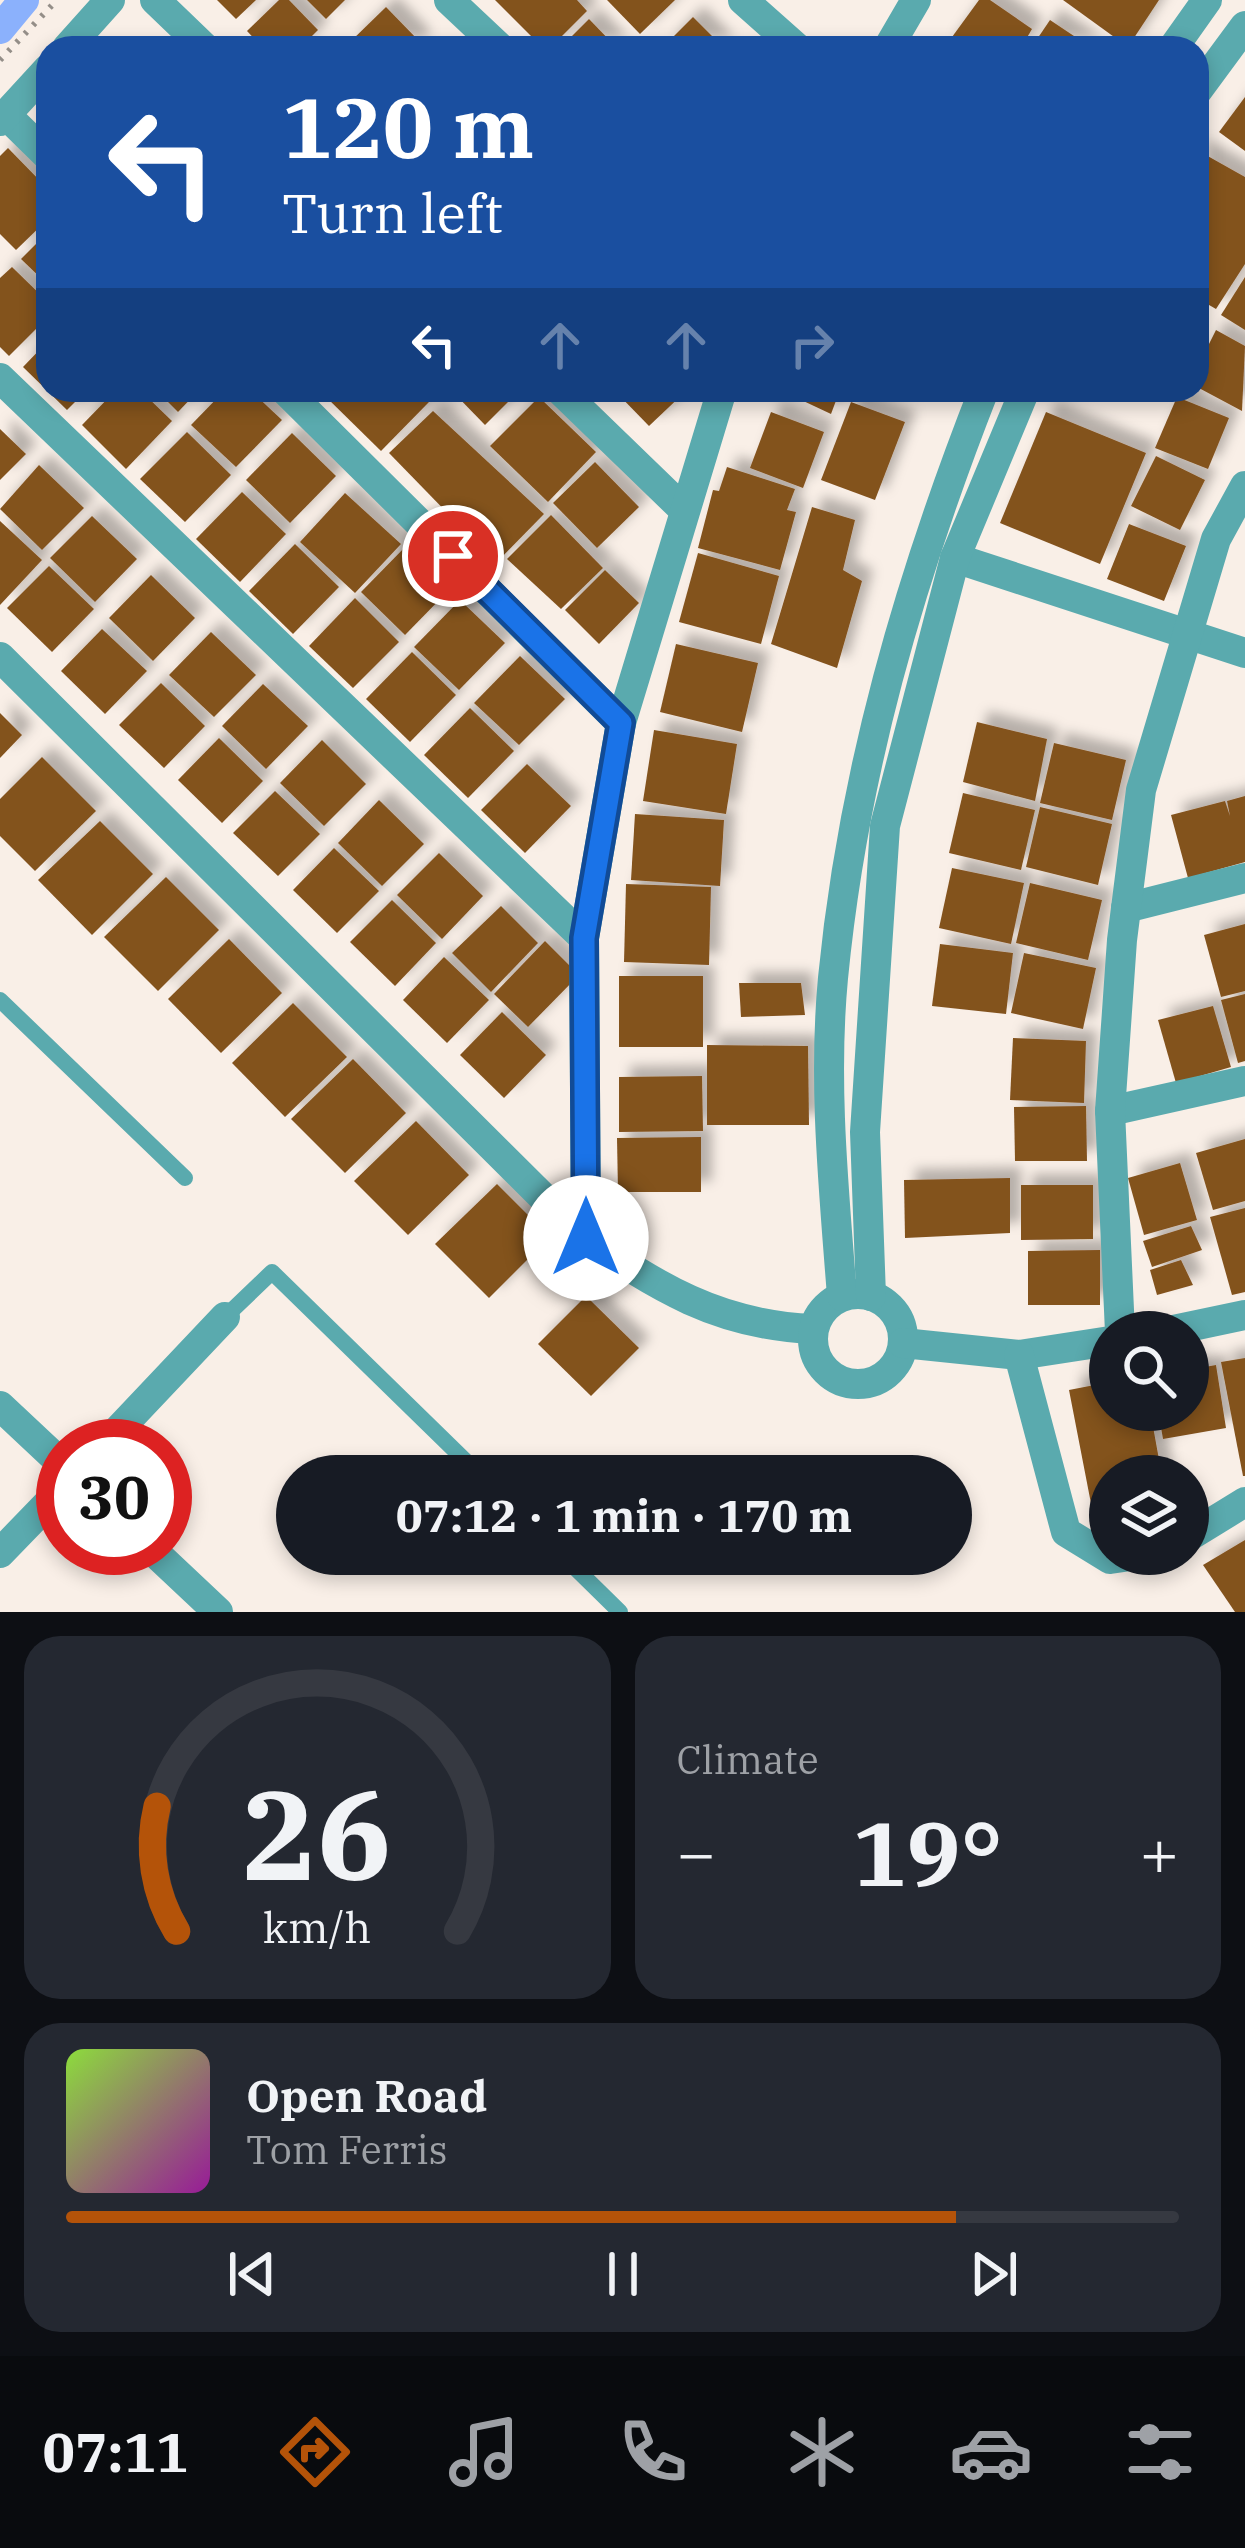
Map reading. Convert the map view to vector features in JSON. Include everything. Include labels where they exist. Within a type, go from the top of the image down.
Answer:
[{"type":"street","points":[[78,36],[110,0]]},
{"type":"street","points":[[155,0],[192,36]]},
{"type":"street","points":[[449,0],[487,36]]},
{"type":"street","points":[[743,0],[783,36]]},
{"type":"street","points":[[895,36],[916,0]]},
{"type":"street","points":[[1181,36],[1207,0]]},
{"type":"street","points":[[1209,75],[1245,26]]},
{"type":"street","points":[[36,82],[3,118],[36,146]]},
{"type":"street","points":[[0,378],[584,938]]},
{"type":"street","points":[[297,402],[621,723]]},
{"type":"street","points":[[572,402],[682,508]]},
{"type":"street","points":[[586,1238],[584,938],[621,723],[682,508],[718,402]]},
{"type":"street","points":[[856,1296],[829,1119],[833,982],[853,819],[882,689],[926,537],[979,402]]},
{"type":"street","points":[[856,1296],[869,997],[885,826],[955,558],[1019,402]]},
{"type":"street","points":[[1119,1311],[1110,1111],[1141,790],[1216,539],[1245,486]]},
{"type":"street","points":[[955,558],[1186,638],[1245,653]]},
{"type":"street","points":[[0,657],[586,1238],[640,1277],[701,1307],[759,1327],[813,1329]]},
{"type":"street","points":[[1126,908],[1245,878]]},
{"type":"street","points":[[1110,1111],[1245,1081]]},
{"type":"street","points":[[856,1296],[896,1314],[903,1343],[891,1371],[865,1385],[836,1379],[815,1358],[813,1329],[819,1315],[856,1296]]},
{"type":"street","points":[[1209,1323],[1245,1315]]},
{"type":"street","points":[[129,1419],[226,1317]]},
{"type":"street","points":[[903,1343],[1019,1355],[1089,1344]]},
{"type":"street","points":[[1019,1355],[1066,1532],[1089,1546]]},
{"type":"street","points":[[0,1406],[36,1440]]},
{"type":"street","points":[[1209,1524],[1245,1502]]},
{"type":"street","points":[[0,1553],[36,1515]]},
{"type":"street","points":[[179,1575],[218,1612]]},
{"type":"lane","points":[[0,1000],[185,1178]]},
{"type":"lane","points":[[226,1317],[272,1272],[459,1455]]},
{"type":"lane","points":[[582,1575],[620,1612]]},
{"type":"path","points":[[0,60],[58,0]]},
{"type":"building","points":[[217,0],[256,0],[236,19]]},
{"type":"building","points":[[279,0],[289,0],[318,30],[312,36],[252,36],[247,31]]},
{"type":"building","points":[[307,0],[345,0],[326,19]]},
{"type":"building","points":[[495,0],[577,0],[587,11],[562,36],[531,36]]},
{"type":"building","points":[[607,0],[675,0],[640,34]]},
{"type":"building","points":[[979,0],[990,0],[1032,29],[1028,36],[953,36]]},
{"type":"building","points":[[1063,0],[1159,0],[1135,36],[1113,36]]},
{"type":"building","points":[[386,7],[414,36],[356,36]]},
{"type":"building","points":[[693,17],[712,36],[674,36]]},
{"type":"building","points":[[589,19],[605,36],[572,36]]},
{"type":"building","points":[[1050,20],[1074,36],[1039,36]]},
{"type":"building","points":[[1245,97],[1245,151],[1219,132]]},
{"type":"building","points":[[8,148],[36,177],[36,231],[16,250],[0,234],[0,156]]},
{"type":"building","points":[[1209,157],[1245,177],[1245,264],[1216,309],[1209,305]]},
{"type":"building","points":[[36,244],[36,273],[21,259]]},
{"type":"building","points":[[12,267],[36,290],[36,329],[9,356],[0,347],[0,278]]},
{"type":"building","points":[[1245,277],[1245,330],[1221,315]]},
{"type":"building","points":[[1216,330],[1245,346],[1242,411],[1209,393],[1209,344]]},
{"type":"building","points":[[36,353],[36,380],[23,367]]},
{"type":"building","points":[[104,402],[152,402],[172,421],[126,469],[82,425]]},
{"type":"building","points":[[168,402],[188,402],[178,412]]},
{"type":"building","points":[[213,402],[263,402],[282,420],[236,467],[191,425]]},
{"type":"building","points":[[331,402],[429,402],[381,451]]},
{"type":"building","points":[[463,402],[508,402],[485,425]]},
{"type":"building","points":[[534,402],[544,402],[596,452],[548,502],[490,446]]},
{"type":"building","points":[[626,402],[674,402],[649,426]]},
{"type":"building","points":[[806,402],[836,402],[831,414]]},
{"type":"building","points":[[851,402],[905,422],[875,500],[821,480]]},
{"type":"building","points":[[1175,402],[1189,402],[1229,418],[1208,469],[1155,448]]},
{"type":"building","points":[[433,411],[544,514],[496,563],[389,453]]},
{"type":"building","points":[[771,412],[824,432],[803,488],[750,468]]},
{"type":"building","points":[[1046,412],[1146,453],[1100,564],[1000,523]]},
{"type":"building","points":[[0,429],[26,454],[0,480]]},
{"type":"building","points":[[187,432],[231,475],[185,522],[140,479]]},
{"type":"building","points":[[292,433],[336,476],[290,523],[246,480]]},
{"type":"building","points":[[1156,456],[1205,480],[1180,530],[1131,506]]},
{"type":"building","points":[[595,462],[639,507],[597,548],[553,503]]},
{"type":"building","points":[[39,465],[84,508],[42,550],[0,509]]},
{"type":"building","points":[[727,467],[795,489],[787,510],[796,512],[780,570],[698,548],[713,490],[719,491]]},
{"type":"building","points":[[242,492],[286,534],[240,582],[196,539]]},
{"type":"building","points":[[345,493],[401,544],[355,593],[300,542]]},
{"type":"building","points":[[812,507],[855,520],[843,570],[862,581],[837,668],[771,644]]},
{"type":"building","points":[[551,515],[603,568],[561,609],[507,559]]},
{"type":"building","points":[[92,516],[137,559],[95,602],[50,558]]},
{"type":"building","points":[[0,521],[42,560],[0,605]]},
{"type":"building","points":[[1129,524],[1186,546],[1164,601],[1107,579]]},
{"type":"building","points":[[295,544],[339,587],[293,634],[249,591]]},
{"type":"building","points":[[407,545],[451,588],[405,635],[361,592]]},
{"type":"building","points":[[698,553],[779,576],[761,644],[679,622]]},
{"type":"building","points":[[49,566],[94,609],[52,652],[7,608]]},
{"type":"building","points":[[605,570],[639,603],[599,644],[565,610]]},
{"type":"building","points":[[151,575],[195,618],[153,661],[109,618]]},
{"type":"building","points":[[355,598],[399,642],[353,688],[309,646]]},
{"type":"building","points":[[460,600],[505,643],[459,690],[414,647]]},
{"type":"building","points":[[102,629],[147,671],[105,714],[61,671]]},
{"type":"building","points":[[211,632],[256,675],[214,717],[169,675]]},
{"type":"building","points":[[676,644],[758,663],[742,732],[660,712]]},
{"type":"building","points":[[412,652],[456,695],[410,742],[366,699]]},
{"type":"building","points":[[520,656],[565,699],[519,745],[474,703]]},
{"type":"building","points":[[161,683],[205,726],[164,768],[119,725]]},
{"type":"building","points":[[263,684],[308,726],[266,769],[222,726]]},
{"type":"building","points":[[470,708],[514,751],[468,798],[424,755]]},
{"type":"building","points":[[0,713],[22,735],[0,758]]},
{"type":"building","points":[[977,722],[1047,739],[1035,801],[963,782]]},
{"type":"building","points":[[654,730],[737,744],[726,814],[643,801]]},
{"type":"building","points":[[219,738],[263,781],[222,823],[178,780]]},
{"type":"building","points":[[322,740],[366,784],[324,826],[280,783]]},
{"type":"building","points":[[1054,743],[1126,760],[1112,820],[1040,803]]},
{"type":"building","points":[[42,757],[96,811],[35,871],[0,836],[0,799]]},
{"type":"building","points":[[527,764],[571,806],[525,853],[481,810]]},
{"type":"building","points":[[275,791],[320,834],[278,876],[233,833]]},
{"type":"building","points":[[963,793],[1035,810],[1021,870],[949,853]]},
{"type":"building","points":[[1245,796],[1245,862],[1188,878],[1171,815],[1225,801],[1230,816],[1227,801]]},
{"type":"building","points":[[379,800],[424,844],[382,886],[338,843]]},
{"type":"building","points":[[1040,807],[1112,824],[1098,885],[1026,867]]},
{"type":"building","points":[[635,814],[724,820],[720,886],[631,880]]},
{"type":"building","points":[[100,821],[153,874],[92,935],[38,880]]},
{"type":"building","points":[[334,848],[379,891],[337,933],[293,890]]},
{"type":"building","points":[[439,853],[483,896],[442,939],[397,895]]},
{"type":"building","points":[[952,868],[1024,883],[1011,944],[939,928]]},
{"type":"building","points":[[166,877],[219,930],[158,991],[104,937]]},
{"type":"building","points":[[1030,883],[1102,900],[1088,960],[1016,943]]},
{"type":"building","points":[[626,884],[711,887],[709,965],[624,962]]},
{"type":"building","points":[[392,900],[436,943],[395,986],[350,942]]},
{"type":"building","points":[[501,906],[538,943],[491,992],[452,953]]},
{"type":"building","points":[[1245,924],[1245,991],[1221,997],[1204,935]]},
{"type":"building","points":[[229,939],[282,993],[221,1053],[168,999]]},
{"type":"building","points":[[545,941],[579,975],[528,1027],[494,994]]},
{"type":"building","points":[[940,944],[1013,953],[1006,1014],[932,1006]]},
{"type":"building","points":[[1024,953],[1096,968],[1083,1029],[1011,1013]]},
{"type":"building","points":[[444,957],[489,1000],[447,1043],[403,1000]]},
{"type":"building","points":[[619,976],[703,976],[703,1047],[619,1047]]},
{"type":"building","points":[[739,983],[801,983],[805,1015],[741,1017]]},
{"type":"building","points":[[1245,994],[1245,1061],[1238,1063],[1221,1000]]},
{"type":"building","points":[[293,1003],[347,1057],[285,1117],[232,1063]]},
{"type":"building","points":[[1213,1006],[1231,1067],[1176,1083],[1158,1020]]},
{"type":"building","points":[[502,1012],[546,1055],[504,1098],[460,1055]]},
{"type":"building","points":[[1013,1038],[1086,1041],[1084,1103],[1010,1100]]},
{"type":"building","points":[[707,1045],[808,1046],[809,1125],[707,1125]]},
{"type":"building","points":[[353,1059],[406,1113],[345,1173],[291,1119]]},
{"type":"building","points":[[702,1076],[703,1131],[619,1132],[619,1077]]},
{"type":"building","points":[[1086,1106],[1087,1161],[1015,1161],[1014,1107]]},
{"type":"building","points":[[416,1121],[469,1175],[408,1235],[354,1181]]},
{"type":"building","points":[[701,1137],[701,1192],[618,1192],[617,1138]]},
{"type":"building","points":[[1245,1139],[1245,1201],[1213,1210],[1196,1153]]},
{"type":"building","points":[[1180,1163],[1197,1220],[1144,1235],[1128,1178]]},
{"type":"building","points":[[1010,1178],[1010,1233],[905,1238],[904,1180]]},
{"type":"building","points":[[497,1184],[550,1237],[489,1298],[435,1244]]},
{"type":"building","points":[[1021,1185],[1093,1185],[1093,1239],[1021,1240]]},
{"type":"building","points":[[1245,1208],[1245,1292],[1232,1295],[1210,1217]]},
{"type":"building","points":[[1191,1226],[1202,1250],[1152,1267],[1143,1241]]},
{"type":"building","points":[[1100,1250],[1100,1305],[1028,1305],[1028,1251]]},
{"type":"building","points":[[1181,1260],[1193,1285],[1157,1295],[1150,1270]]},
{"type":"building","points":[[586,1296],[639,1348],[591,1396],[538,1344]]},
{"type":"building","points":[[1245,1358],[1245,1476],[1243,1476],[1221,1362]]},
{"type":"building","points":[[1216,1365],[1226,1428],[1209,1431],[1209,1366]]},
{"type":"building","points":[[1089,1386],[1089,1431],[1154,1431],[1158,1455],[1089,1455],[1089,1493],[1069,1390]]},
{"type":"building","points":[[1162,1431],[1209,1431],[1163,1439]]},
{"type":"building","points":[[1245,1540],[1245,1612],[1235,1612],[1209,1574],[1209,1561]]},
{"type":"waterway","points":[[0,29],[24,0]]},
{"type":"route","points":[[453,556],[621,723],[584,938],[586,1238]]}]
